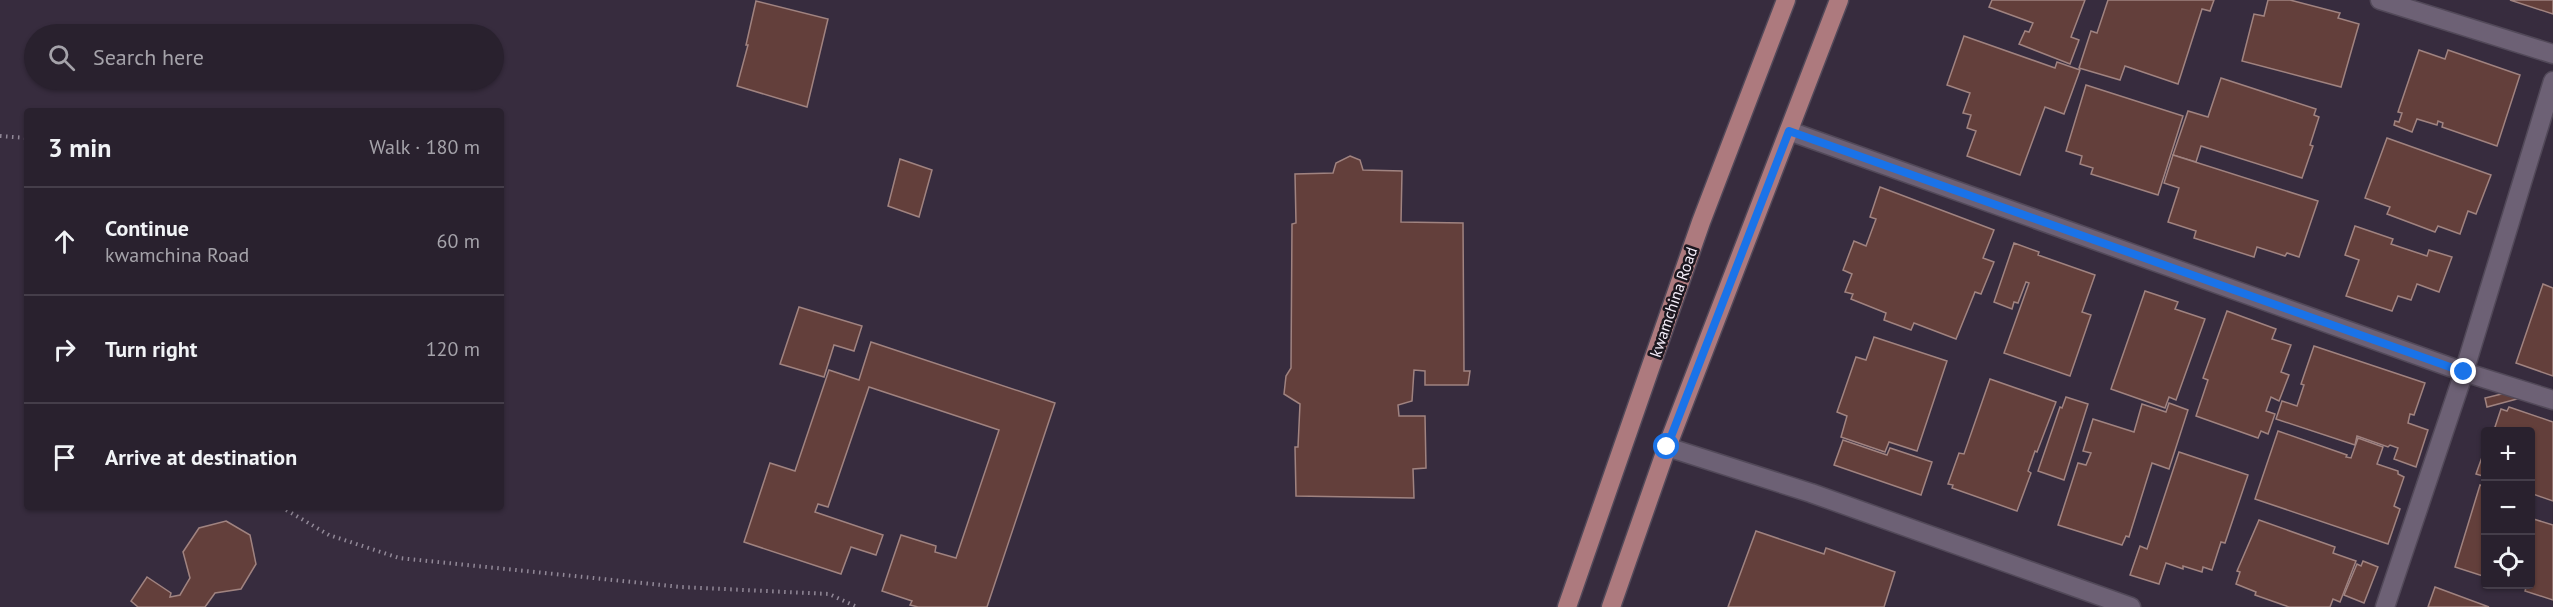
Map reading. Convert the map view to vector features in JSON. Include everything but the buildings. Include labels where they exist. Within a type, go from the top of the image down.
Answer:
[{"type":"main road","name":"kwamchina Road","points":[[1567,607],[1701,222],[1786,0]]},
{"type":"main road","points":[[1611,607],[1667,447],[1839,0]]},
{"type":"street","points":[[2380,0],[2553,54]]},
{"type":"street","points":[[2385,607],[2464,372],[2553,81]]},
{"type":"street","points":[[1789,131],[2464,372],[2553,400]]},
{"type":"street","points":[[1667,447],[1811,493],[2131,607]]},
{"type":"path","points":[[0,136],[24,138]]},
{"type":"path","points":[[286,510],[328,535],[399,558],[681,586],[829,594],[857,607]]},
{"type":"route","points":[[1667,447],[1789,131],[2464,372]]}]
